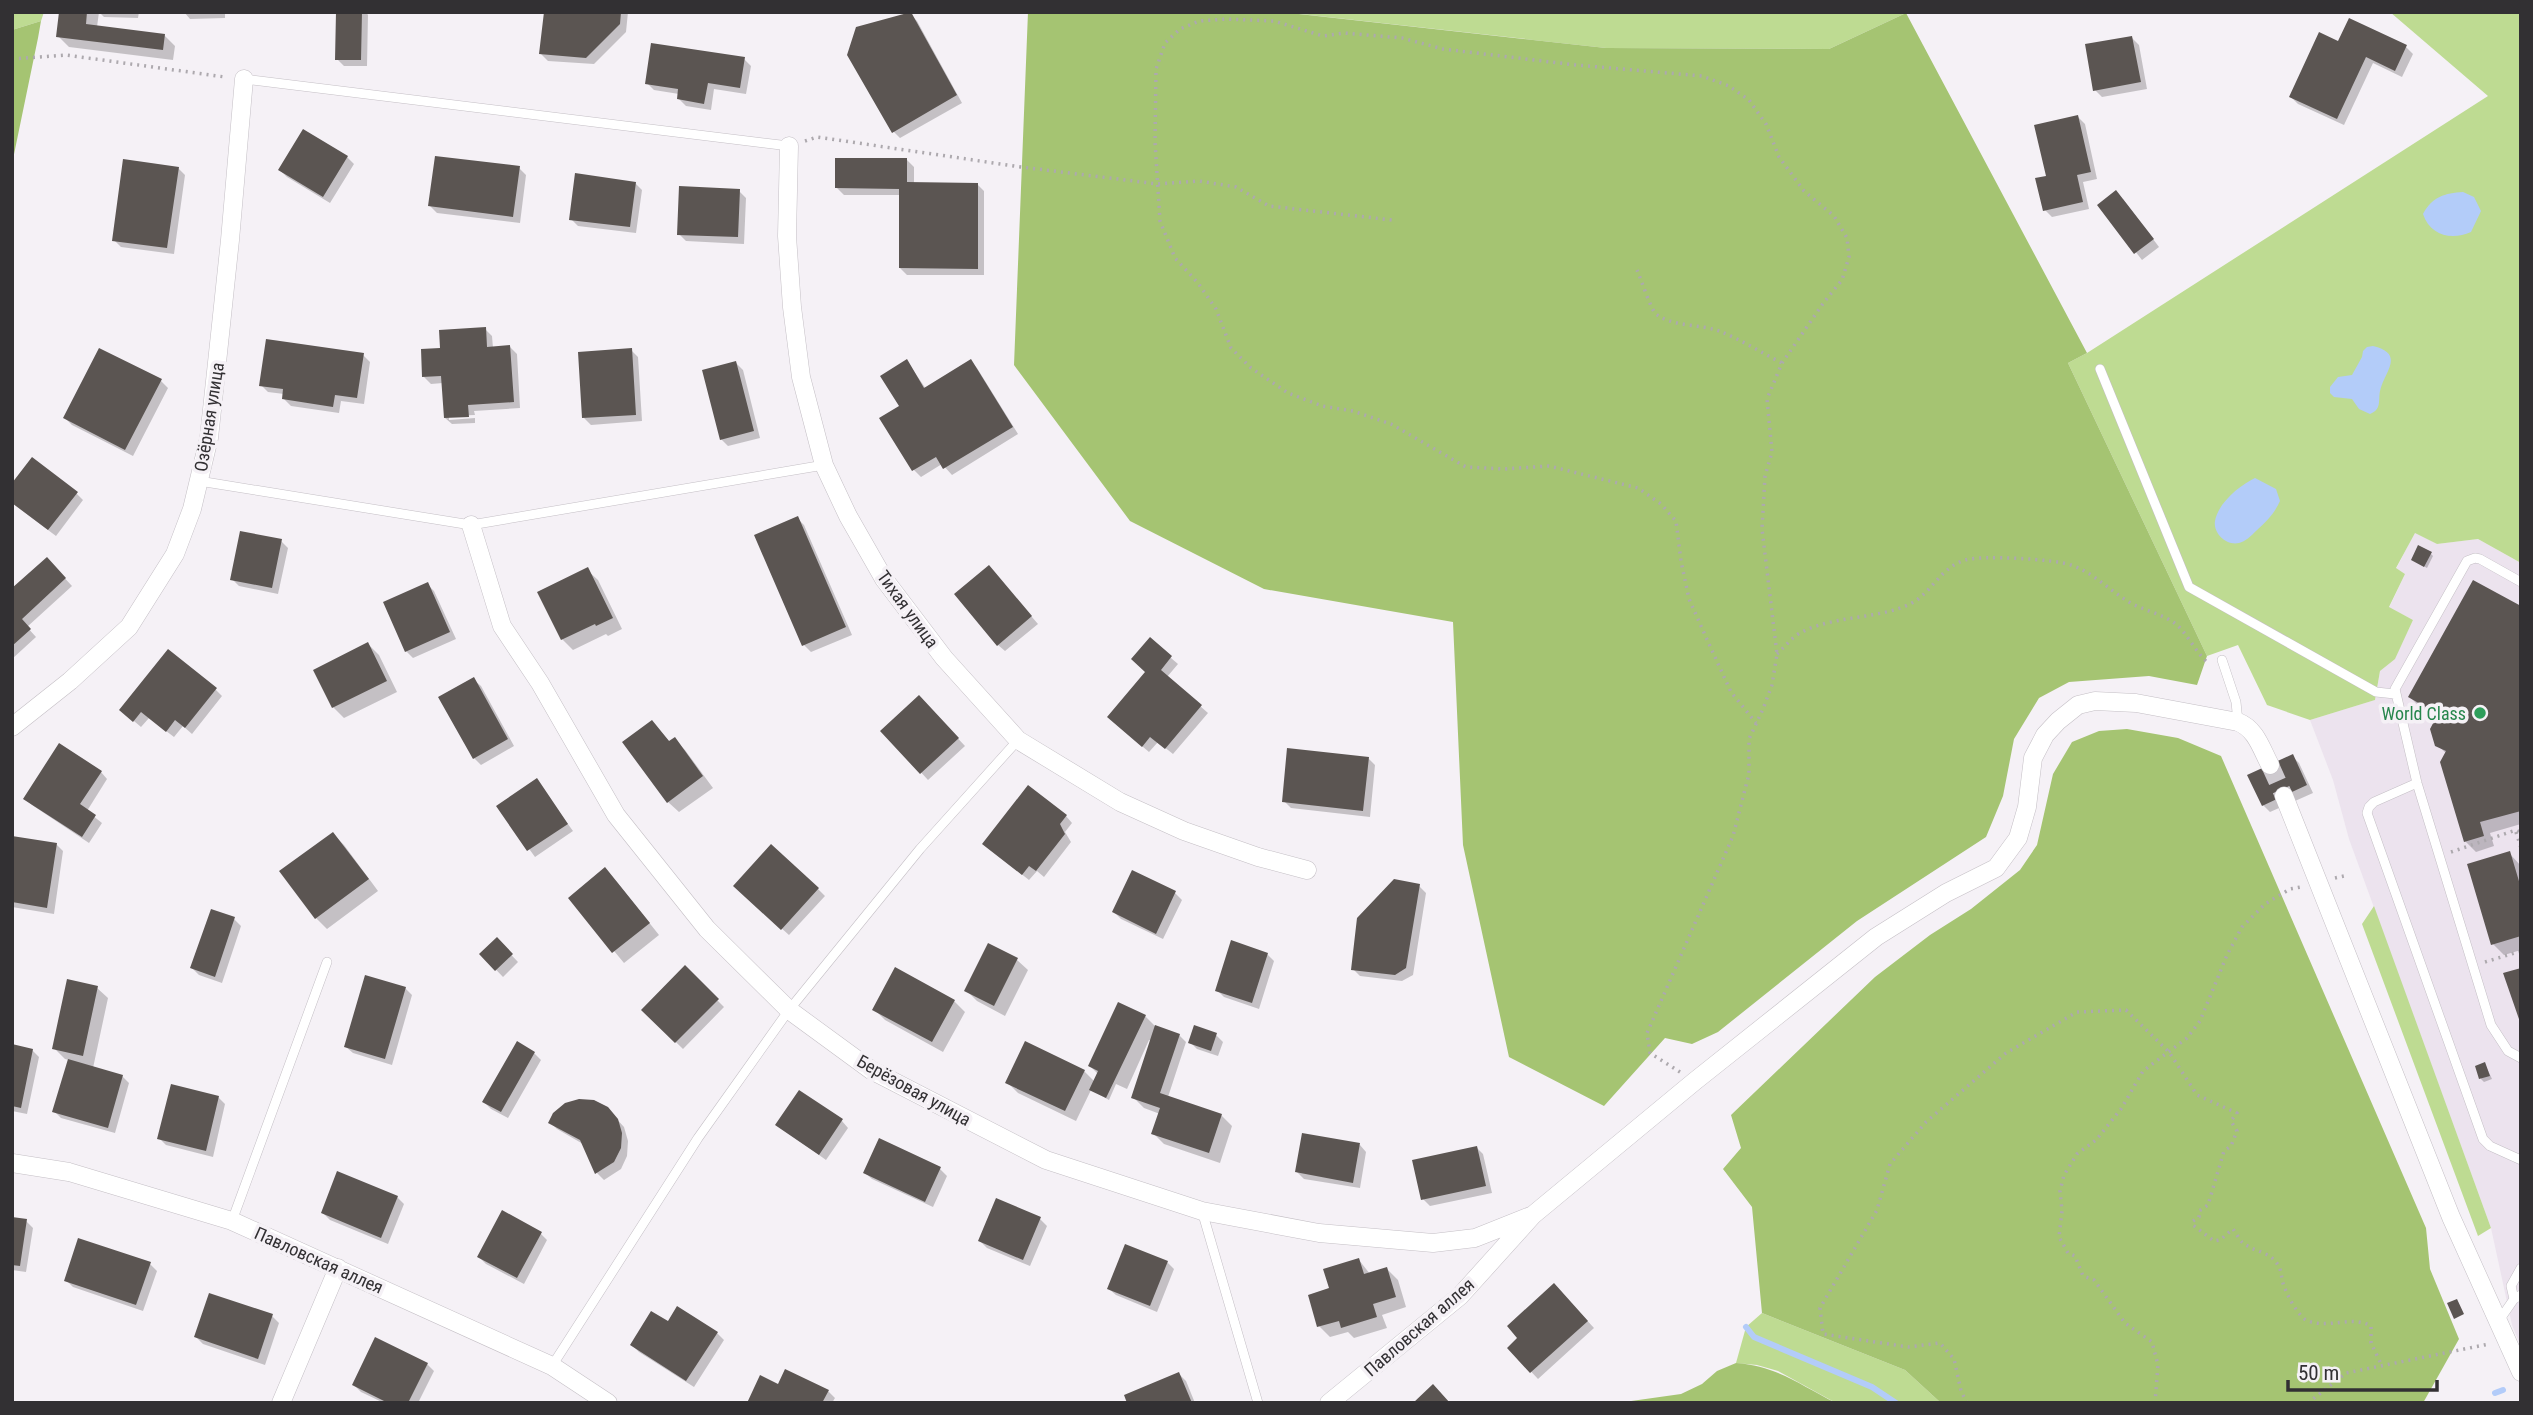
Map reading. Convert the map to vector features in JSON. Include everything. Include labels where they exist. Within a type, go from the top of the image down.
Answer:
[{"type":"street","name":"Озёрная улица","points":[[12,727],[70,681],[129,627],[175,554],[192,509],[209,438],[244,79]]},
{"type":"street","name":"Тихая улица","points":[[789,146],[786,236],[801,377],[824,465],[848,516],[884,579],[944,658],[1018,740],[1119,802],[1141,812],[1258,857],[1307,870]]},
{"type":"street","name":"Берёзовая улица","points":[[471,525],[502,626],[540,683],[616,815],[707,929],[789,1010],[871,1070],[1046,1160],[1202,1211],[1319,1233],[1433,1243],[1475,1238],[1533,1215]]},
{"type":"street","points":[[1533,1215],[1876,937],[1946,893],[1996,868],[2018,838],[2026,807],[2033,758],[2045,735],[2078,705],[2095,701],[2136,703],[2238,722],[2247,725],[2254,733],[2270,765]]},
{"type":"street","points":[[2284,796],[2451,1217],[2521,1372]]},
{"type":"street","name":"Павловская аллея","points":[[12,1163],[69,1172],[232,1220],[552,1366],[608,1403]]},
{"type":"street","name":"Павловская аллея","points":[[1329,1403],[1460,1296],[1533,1215]]},
{"type":"street","points":[[282,1403],[338,1268]]},
{"type":"lane","points":[[244,79],[789,146]]},
{"type":"lane","points":[[2100,369],[2189,587],[2376,692],[2395,694]]},
{"type":"lane","points":[[199,481],[471,525],[824,465]]},
{"type":"lane","points":[[2521,582],[2480,559],[2467,561],[2396,685],[2395,694],[2417,783],[2491,1025],[2508,1051],[2521,1058]]},
{"type":"lane","points":[[2222,660],[2236,702],[2238,722]]},
{"type":"lane","points":[[552,1366],[698,1139],[789,1010],[920,849],[1018,740]]},
{"type":"lane","points":[[2417,783],[2374,802],[2367,813],[2483,1139],[2490,1146],[2521,1160]]},
{"type":"lane","points":[[232,1220],[327,962]]},
{"type":"lane","points":[[1202,1211],[1258,1403]]},
{"type":"lane","points":[[2498,1322],[2517,1297],[2511,1286],[2521,1268]]},
{"type":"path","points":[[1695,1081],[1650,1053],[1647,1033],[1733,836],[1749,774],[1749,739],[1756,723],[1772,685],[1777,654],[1762,529],[1765,477],[1772,452],[1767,399],[1782,363],[1842,280],[1849,257],[1847,238],[1834,216],[1804,191],[1779,157],[1766,124],[1749,100],[1729,86],[1702,76],[1576,65],[1443,49],[1402,38],[1344,33],[1323,36],[1274,21],[1199,21],[1180,29],[1164,43],[1156,69],[1155,142],[1160,221],[1175,258],[1198,283],[1216,309],[1231,348],[1251,368],[1288,393],[1322,406],[1353,411],[1391,424],[1466,467],[1504,469],[1549,466],[1638,488],[1661,504],[1676,521],[1689,598],[1709,645],[1731,692],[1756,723]]},
{"type":"path","points":[[12,59],[66,55],[244,79]]},
{"type":"path","points":[[789,146],[817,137],[1158,184],[1199,181],[1236,187],[1269,206],[1392,220]]},
{"type":"path","points":[[1637,270],[1650,307],[1657,315],[1719,331],[1782,363]]},
{"type":"path","points":[[1777,654],[1798,634],[1836,619],[1879,614],[1910,604],[1947,568],[1968,559],[2008,559],[2069,564],[2098,578],[2129,602],[2177,625],[2196,652],[2209,664],[2222,660]]},
{"type":"path","points":[[2439,856],[2516,830],[2521,833]]},
{"type":"path","points":[[2516,830],[2521,848]]},
{"type":"path","points":[[2155,1403],[2158,1365],[2152,1342],[2125,1323],[2094,1280],[2083,1276],[2075,1256],[2068,1253],[2058,1232],[2061,1224],[2060,1191],[2064,1175],[2077,1154],[2096,1140],[2121,1109],[2143,1071],[2187,1038],[2200,1021],[2227,955],[2242,927],[2265,904],[2290,889],[2344,876]]},
{"type":"path","points":[[2473,965],[2521,951]]},
{"type":"path","points":[[1967,1403],[1961,1391],[1954,1359],[1940,1343],[1908,1347],[1823,1334],[1820,1308],[1877,1210],[1890,1164],[1926,1122],[2006,1053],[2077,1012],[2126,1010],[2169,1052],[2197,1095],[2236,1113],[2231,1121],[2237,1131],[2231,1146],[2224,1151],[2208,1205],[2199,1211],[2199,1217],[2193,1221],[2193,1225],[2214,1241],[2220,1240],[2233,1229],[2243,1243],[2273,1257],[2280,1268],[2284,1287],[2305,1320],[2332,1325],[2342,1321],[2365,1322],[2371,1326],[2371,1343],[2382,1366]]},
{"type":"path","points":[[2308,1403],[2346,1373],[2490,1344]]},
{"type":"shaded area","points":[[2415,532],[2437,544],[2478,539],[2521,563],[2521,1347],[2512,1325],[2491,1228],[2349,839],[2333,780],[2310,720],[2375,700],[2380,671],[2395,658],[2413,620],[2389,608],[2405,574],[2396,569]]},
{"type":"green space","points":[[12,12],[44,12],[41,21],[12,30]]},
{"type":"green space","points":[[1028,12],[1281,12],[1606,48],[1829,49],[1906,13],[2087,353],[2068,363],[2207,656],[2197,685],[2149,676],[2069,682],[2039,698],[2014,739],[2003,796],[1986,837],[1857,921],[1718,1032],[1692,1044],[1665,1038],[1604,1106],[1509,1057],[1463,845],[1453,622],[1264,589],[1130,521],[1014,365]]},
{"type":"green space","points":[[1282,12],[1906,13],[1829,49],[1606,48]]},
{"type":"green space","points":[[2390,12],[2521,12],[2521,563],[2478,539],[2437,544],[2415,533],[2396,568],[2405,574],[2389,607],[2413,620],[2395,659],[2380,671],[2375,700],[2310,720],[2267,705],[2238,645],[2207,656],[2068,363],[2488,96]]},
{"type":"green space","points":[[41,21],[38,38],[12,164],[12,30]]},
{"type":"green space","points":[[2127,729],[2178,738],[2221,756],[2426,1228],[2430,1269],[2459,1339],[2423,1403],[1941,1403],[1905,1370],[1762,1313],[1752,1207],[1723,1169],[1741,1148],[1731,1115],[1875,977],[1930,935],[1971,909],[2020,870],[2037,845],[2053,774],[2072,742],[2099,731]]},
{"type":"green space","points":[[2374,906],[2491,1228],[2478,1236],[2362,924]]},
{"type":"green space","points":[[1762,1313],[1905,1370],[1941,1403],[1836,1403],[1778,1371],[1736,1363],[1746,1327]]},
{"type":"green space","points":[[1736,1363],[1776,1372],[1836,1403],[1617,1403],[1681,1394],[1702,1384],[1717,1371]]},
{"type":"water","points":[[2463,192],[2474,197],[2481,211],[2471,232],[2449,236],[2436,231],[2423,214],[2427,208],[2440,197]]},
{"type":"water","points":[[2373,346],[2383,349],[2391,359],[2380,391],[2378,407],[2370,414],[2359,409],[2352,399],[2334,397],[2330,393],[2330,387],[2338,377],[2352,375],[2363,351]]},
{"type":"water","points":[[2255,478],[2276,489],[2280,501],[2270,517],[2248,538],[2239,543],[2229,543],[2221,538],[2216,530],[2217,514],[2230,495]]},
{"type":"building","points":[[59,12],[87,12],[86,24],[165,34],[163,50],[56,37]]},
{"type":"building","points":[[336,12],[362,12],[361,60],[335,60]]},
{"type":"building","points":[[544,12],[621,12],[620,24],[586,58],[539,54]]},
{"type":"building","points":[[911,12],[957,95],[892,133],[847,55],[856,27]]},
{"type":"building","points":[[2349,18],[2407,45],[2395,71],[2366,57],[2337,119],[2289,97],[2319,32],[2338,41]]},
{"type":"building","points":[[2132,36],[2141,82],[2093,91],[2085,44]]},
{"type":"building","points":[[651,43],[745,57],[740,88],[708,83],[704,104],[677,99],[678,89],[645,84]]},
{"type":"building","points":[[2078,115],[2091,172],[2077,175],[2083,202],[2043,211],[2035,178],[2046,176],[2034,125]]},
{"type":"building","points":[[303,129],[348,156],[323,197],[278,170]]},
{"type":"building","points":[[435,156],[520,166],[513,217],[428,206]]},
{"type":"building","points":[[835,158],[907,158],[907,182],[978,183],[978,269],[899,268],[899,189],[835,188]]},
{"type":"building","points":[[123,159],[179,167],[167,248],[112,241]]},
{"type":"building","points":[[575,173],[636,182],[630,227],[569,220]]},
{"type":"building","points":[[679,186],[740,189],[738,237],[677,235]]},
{"type":"building","points":[[2116,190],[2154,239],[2134,254],[2097,205]]},
{"type":"building","points":[[486,327],[487,347],[510,345],[514,402],[468,405],[469,417],[444,418],[441,376],[422,377],[421,349],[440,348],[439,330]]},
{"type":"building","points":[[266,339],[364,353],[357,398],[335,395],[333,407],[282,399],[283,389],[259,386]]},
{"type":"building","points":[[99,348],[162,379],[125,450],[63,418]]},
{"type":"building","points":[[632,348],[636,415],[582,418],[578,352]]},
{"type":"building","points":[[907,359],[924,388],[971,359],[1013,427],[943,469],[936,457],[912,471],[879,418],[899,406],[880,376]]},
{"type":"building","points":[[736,361],[754,431],[720,440],[702,370]]},
{"type":"building","points":[[32,457],[78,492],[48,530],[12,503],[12,483]]},
{"type":"building","points":[[798,516],[846,627],[802,646],[754,535]]},
{"type":"building","points":[[240,531],[282,539],[272,588],[230,580]]},
{"type":"building","points":[[2418,545],[2432,552],[2424,567],[2411,560]]},
{"type":"building","points":[[47,557],[66,578],[22,619],[31,629],[12,646],[12,588]]},
{"type":"building","points":[[989,565],[1032,616],[997,646],[954,594]]},
{"type":"building","points":[[588,567],[613,618],[561,640],[537,592]]},
{"type":"building","points":[[2473,580],[2521,606],[2521,811],[2480,822],[2484,836],[2464,842],[2440,762],[2446,751],[2435,746],[2430,729],[2438,714],[2408,697]]},
{"type":"building","points":[[428,582],[450,632],[405,652],[383,602]]},
{"type":"building","points":[[1150,637],[1172,656],[1161,670],[1202,705],[1165,749],[1150,737],[1142,747],[1107,717],[1145,672],[1131,659]]},
{"type":"building","points":[[368,642],[387,681],[332,708],[313,670]]},
{"type":"building","points":[[168,649],[217,688],[185,728],[175,720],[166,732],[141,712],[133,722],[119,710]]},
{"type":"building","points":[[474,677],[508,739],[473,759],[438,697]]},
{"type":"building","points":[[919,695],[959,738],[920,774],[880,731]]},
{"type":"building","points":[[652,720],[669,741],[675,737],[703,776],[667,803],[622,742]]},
{"type":"building","points":[[59,743],[102,771],[80,804],[96,815],[82,837],[23,799]]},
{"type":"building","points":[[1287,748],[1369,757],[1363,811],[1282,802]]},
{"type":"building","points":[[2293,754],[2307,785],[2262,806],[2247,775]]},
{"type":"building","points":[[537,778],[568,824],[527,851],[496,806]]},
{"type":"building","points":[[1028,785],[1067,815],[1060,824],[1065,834],[1036,871],[1029,866],[1022,875],[982,844]]},
{"type":"building","points":[[333,832],[369,879],[315,919],[279,871]]},
{"type":"building","points":[[12,836],[57,843],[47,908],[12,902]]},
{"type":"building","points":[[771,844],[819,888],[781,930],[733,886]]},
{"type":"building","points":[[2510,851],[2521,888],[2521,936],[2491,945],[2467,864]]},
{"type":"building","points":[[605,867],[650,923],[612,953],[568,898]]},
{"type":"building","points":[[1132,870],[1176,891],[1156,934],[1112,912]]},
{"type":"building","points":[[1394,879],[1420,884],[1406,968],[1395,975],[1351,970],[1357,918]]},
{"type":"building","points":[[211,909],[235,917],[215,977],[190,968]]},
{"type":"building","points":[[497,937],[513,954],[495,971],[479,954]]},
{"type":"building","points":[[1231,940],[1268,953],[1252,1003],[1215,991]]},
{"type":"building","points":[[988,943],[1018,958],[994,1006],[964,991]]},
{"type":"building","points":[[685,965],[719,999],[675,1043],[641,1010]]},
{"type":"building","points":[[895,967],[955,1000],[932,1042],[872,1010]]},
{"type":"building","points":[[2521,968],[2521,1021],[2520,1022],[2503,973]]},
{"type":"building","points":[[365,975],[406,987],[385,1059],[344,1047]]},
{"type":"building","points":[[67,979],[98,986],[83,1056],[52,1049]]},
{"type":"building","points":[[1118,1002],[1146,1015],[1106,1098],[1089,1090],[1098,1071],[1088,1066]]},
{"type":"building","points":[[1155,1025],[1180,1034],[1160,1093],[1222,1114],[1209,1153],[1151,1134],[1160,1108],[1131,1098]]},
{"type":"building","points":[[1194,1025],[1217,1033],[1211,1051],[1188,1043]]},
{"type":"building","points":[[517,1041],[535,1052],[501,1112],[482,1102]]},
{"type":"building","points":[[1025,1041],[1085,1070],[1065,1111],[1005,1083]]},
{"type":"building","points":[[12,1044],[33,1049],[21,1108],[12,1106]]},
{"type":"building","points":[[68,1059],[123,1075],[108,1128],[52,1112]]},
{"type":"building","points":[[2485,1062],[2490,1076],[2479,1079],[2475,1066]]},
{"type":"building","points":[[171,1084],[219,1096],[206,1151],[157,1139]]},
{"type":"building","points":[[799,1090],[843,1119],[819,1155],[775,1125]]},
{"type":"building","points":[[579,1099],[594,1100],[608,1107],[618,1119],[622,1133],[621,1148],[614,1162],[595,1174],[580,1140],[548,1123],[553,1113],[565,1103]]},
{"type":"building","points":[[1302,1133],[1360,1143],[1353,1183],[1295,1172]]},
{"type":"building","points":[[879,1138],[941,1167],[925,1202],[863,1173]]},
{"type":"building","points":[[1477,1146],[1486,1186],[1421,1200],[1412,1160]]},
{"type":"building","points":[[337,1171],[398,1196],[381,1238],[321,1213]]},
{"type":"building","points":[[996,1198],[1041,1217],[1023,1260],[978,1241]]},
{"type":"building","points":[[502,1210],[542,1232],[517,1278],[477,1257]]},
{"type":"building","points":[[12,1217],[27,1219],[20,1266],[12,1265]]},
{"type":"building","points":[[78,1238],[151,1262],[136,1305],[64,1281]]},
{"type":"building","points":[[1125,1244],[1168,1261],[1150,1306],[1107,1289]]},
{"type":"building","points":[[1359,1258],[1364,1274],[1387,1267],[1396,1297],[1373,1304],[1377,1317],[1341,1328],[1339,1321],[1317,1327],[1308,1295],[1329,1288],[1323,1269]]},
{"type":"building","points":[[1554,1283],[1588,1321],[1530,1373],[1507,1348],[1517,1338],[1507,1326]]},
{"type":"building","points":[[209,1293],[273,1314],[258,1359],[194,1337]]},
{"type":"building","points":[[2457,1299],[2464,1314],[2454,1319],[2447,1303]]},
{"type":"building","points":[[677,1306],[718,1332],[686,1381],[630,1345],[651,1311],[668,1321]]},
{"type":"building","points":[[375,1337],[428,1363],[408,1403],[388,1403],[352,1385]]},
{"type":"building","points":[[785,1369],[829,1390],[822,1403],[747,1403],[760,1375],[778,1384]]},
{"type":"building","points":[[1179,1372],[1192,1403],[1127,1403],[1124,1395]]},
{"type":"building","points":[[1433,1384],[1450,1403],[1413,1403]]},
{"type":"waterway","points":[[1746,1327],[1754,1337],[1872,1387],[1896,1403]]},
{"type":"waterway","points":[[2495,1393],[2503,1390]]},
{"type":"tunnel","points":[[2270,765],[2284,796]]},
{"type":"place","name":"World Class","points":[[2480,713]]}]
